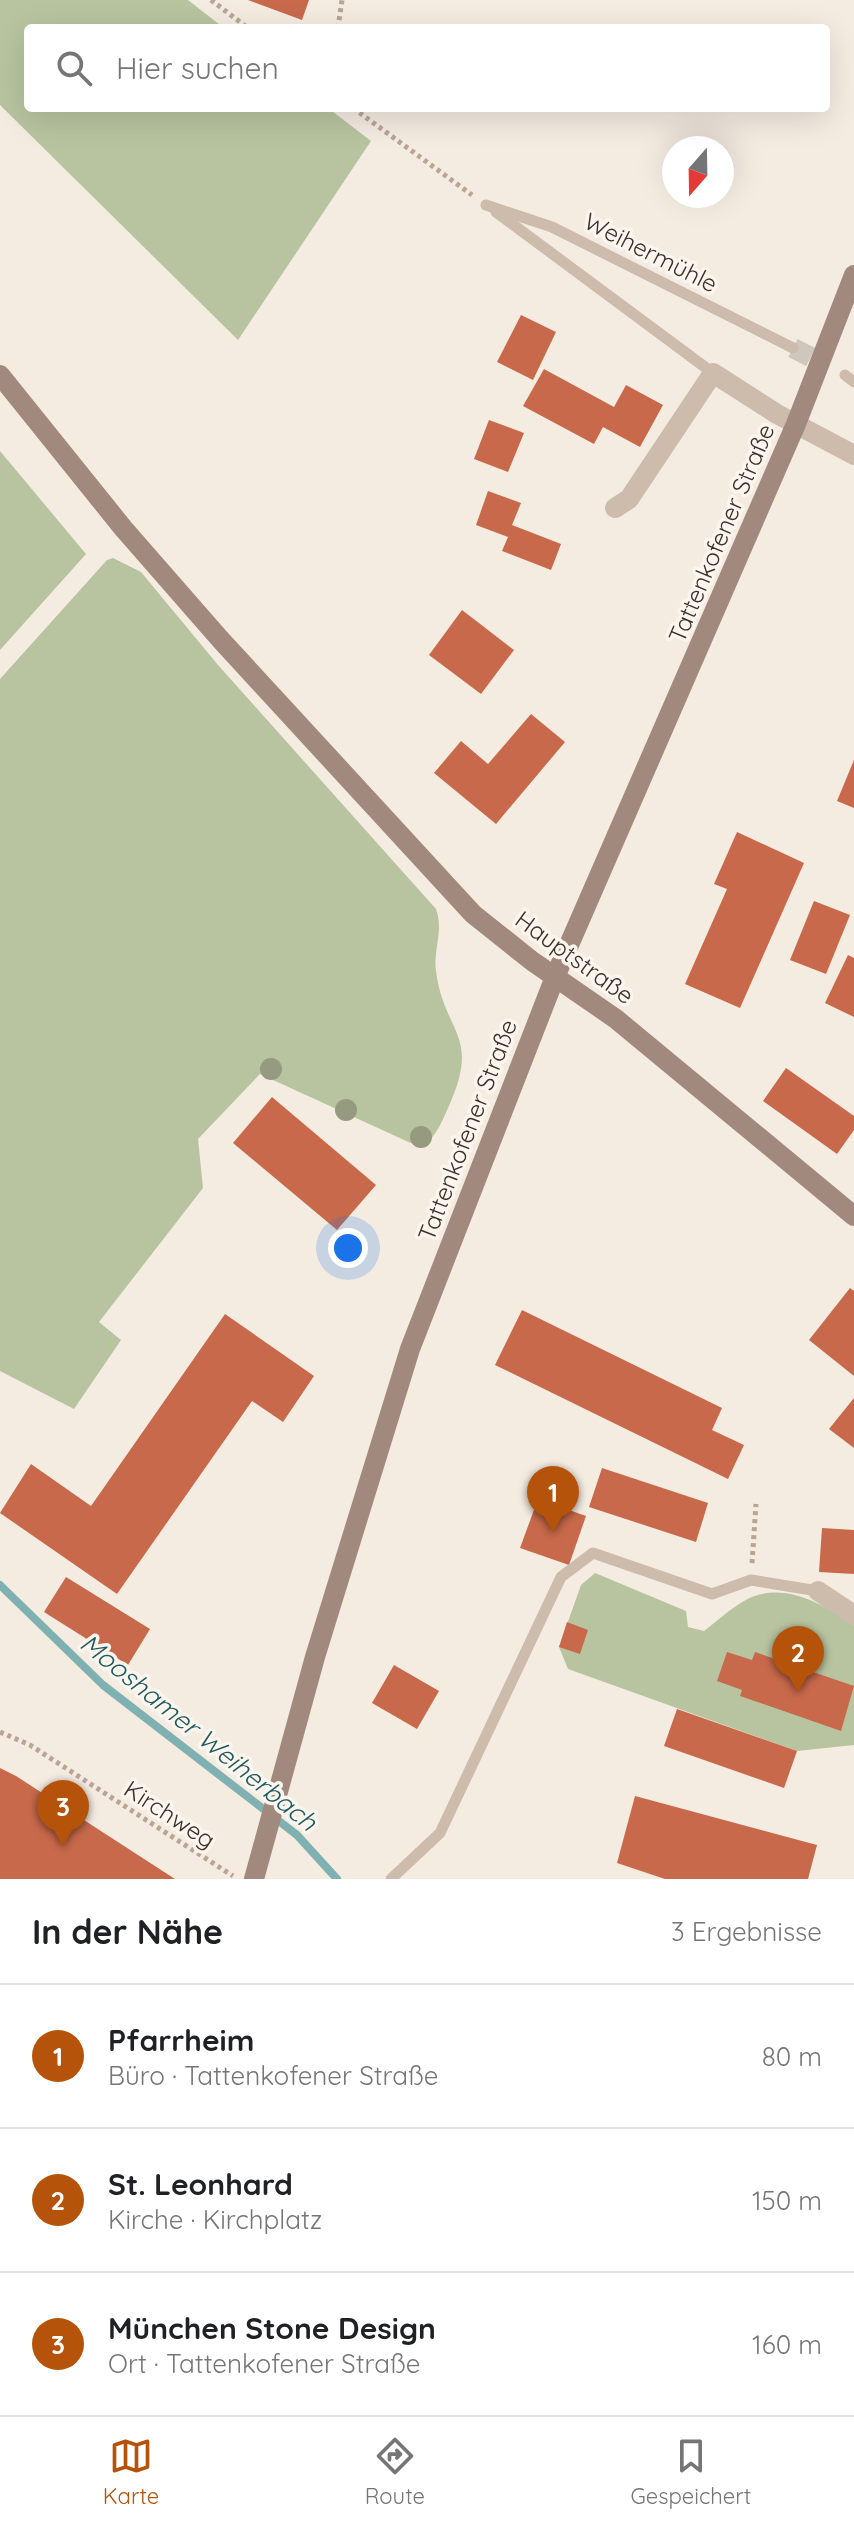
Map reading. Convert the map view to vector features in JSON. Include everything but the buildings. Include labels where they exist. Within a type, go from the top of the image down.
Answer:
[{"type":"main road","name":"Tattenkofener Straße","points":[[254,1879],[342,1566],[410,1349],[555,977],[796,424],[854,275]]},
{"type":"main road","name":"Hauptstraße","points":[[0,375],[123,528],[288,715],[473,914],[616,1019],[854,1216]]},
{"type":"street","name":"Tattenkofener Straße","points":[[713,373],[796,424]]},
{"type":"street","points":[[615,508],[629,499],[637,488],[713,373]]},
{"type":"street","points":[[796,424],[854,455]]},
{"type":"street","points":[[818,1591],[854,1615]]},
{"type":"lane","name":"Weihermühle","points":[[486,205],[552,227],[793,348]]},
{"type":"lane","name":"Weihermühle","points":[[486,205],[713,373]]},
{"type":"lane","points":[[391,1879],[440,1833],[561,1577],[593,1553],[712,1594],[751,1580],[818,1591]]},
{"type":"path","points":[[211,0],[243,24]]},
{"type":"path","points":[[339,24],[342,0]]},
{"type":"path","points":[[358,112],[486,205]]},
{"type":"path","points":[[751,1580],[756,1504]]},
{"type":"path","name":"Kirchweg","points":[[0,1732],[30,1745],[237,1879]]},
{"type":"green space","points":[[0,0],[188,0],[219,24],[24,24],[24,112],[333,112],[371,141],[238,340],[0,105]]},
{"type":"green space","points":[[0,451],[86,554],[0,650]]},
{"type":"green space","points":[[113,558],[141,572],[218,665],[436,909],[439,925],[436,971],[440,992],[458,1035],[462,1064],[458,1083],[439,1128],[425,1144],[415,1145],[260,1074],[198,1139],[203,1188],[99,1322],[121,1340],[74,1409],[0,1371],[0,679],[107,560]]},
{"type":"green space","points":[[595,1573],[686,1611],[688,1627],[704,1631],[744,1601],[773,1593],[788,1593],[815,1602],[854,1625],[854,1745],[797,1751],[568,1669],[559,1647],[581,1585]]},
{"type":"waterway","name":"Mooshamer Weiherbach","points":[[0,1585],[103,1685],[297,1835],[337,1879]]},
{"type":"tunnel","points":[[793,348],[820,362]]},
{"type":"place","name":"Pfarrheim","points":[[553,1532]]},
{"type":"place","name":"St. Leonhard","points":[[798,1692]]},
{"type":"place","name":"München Stone Design","points":[[63,1846]]}]
